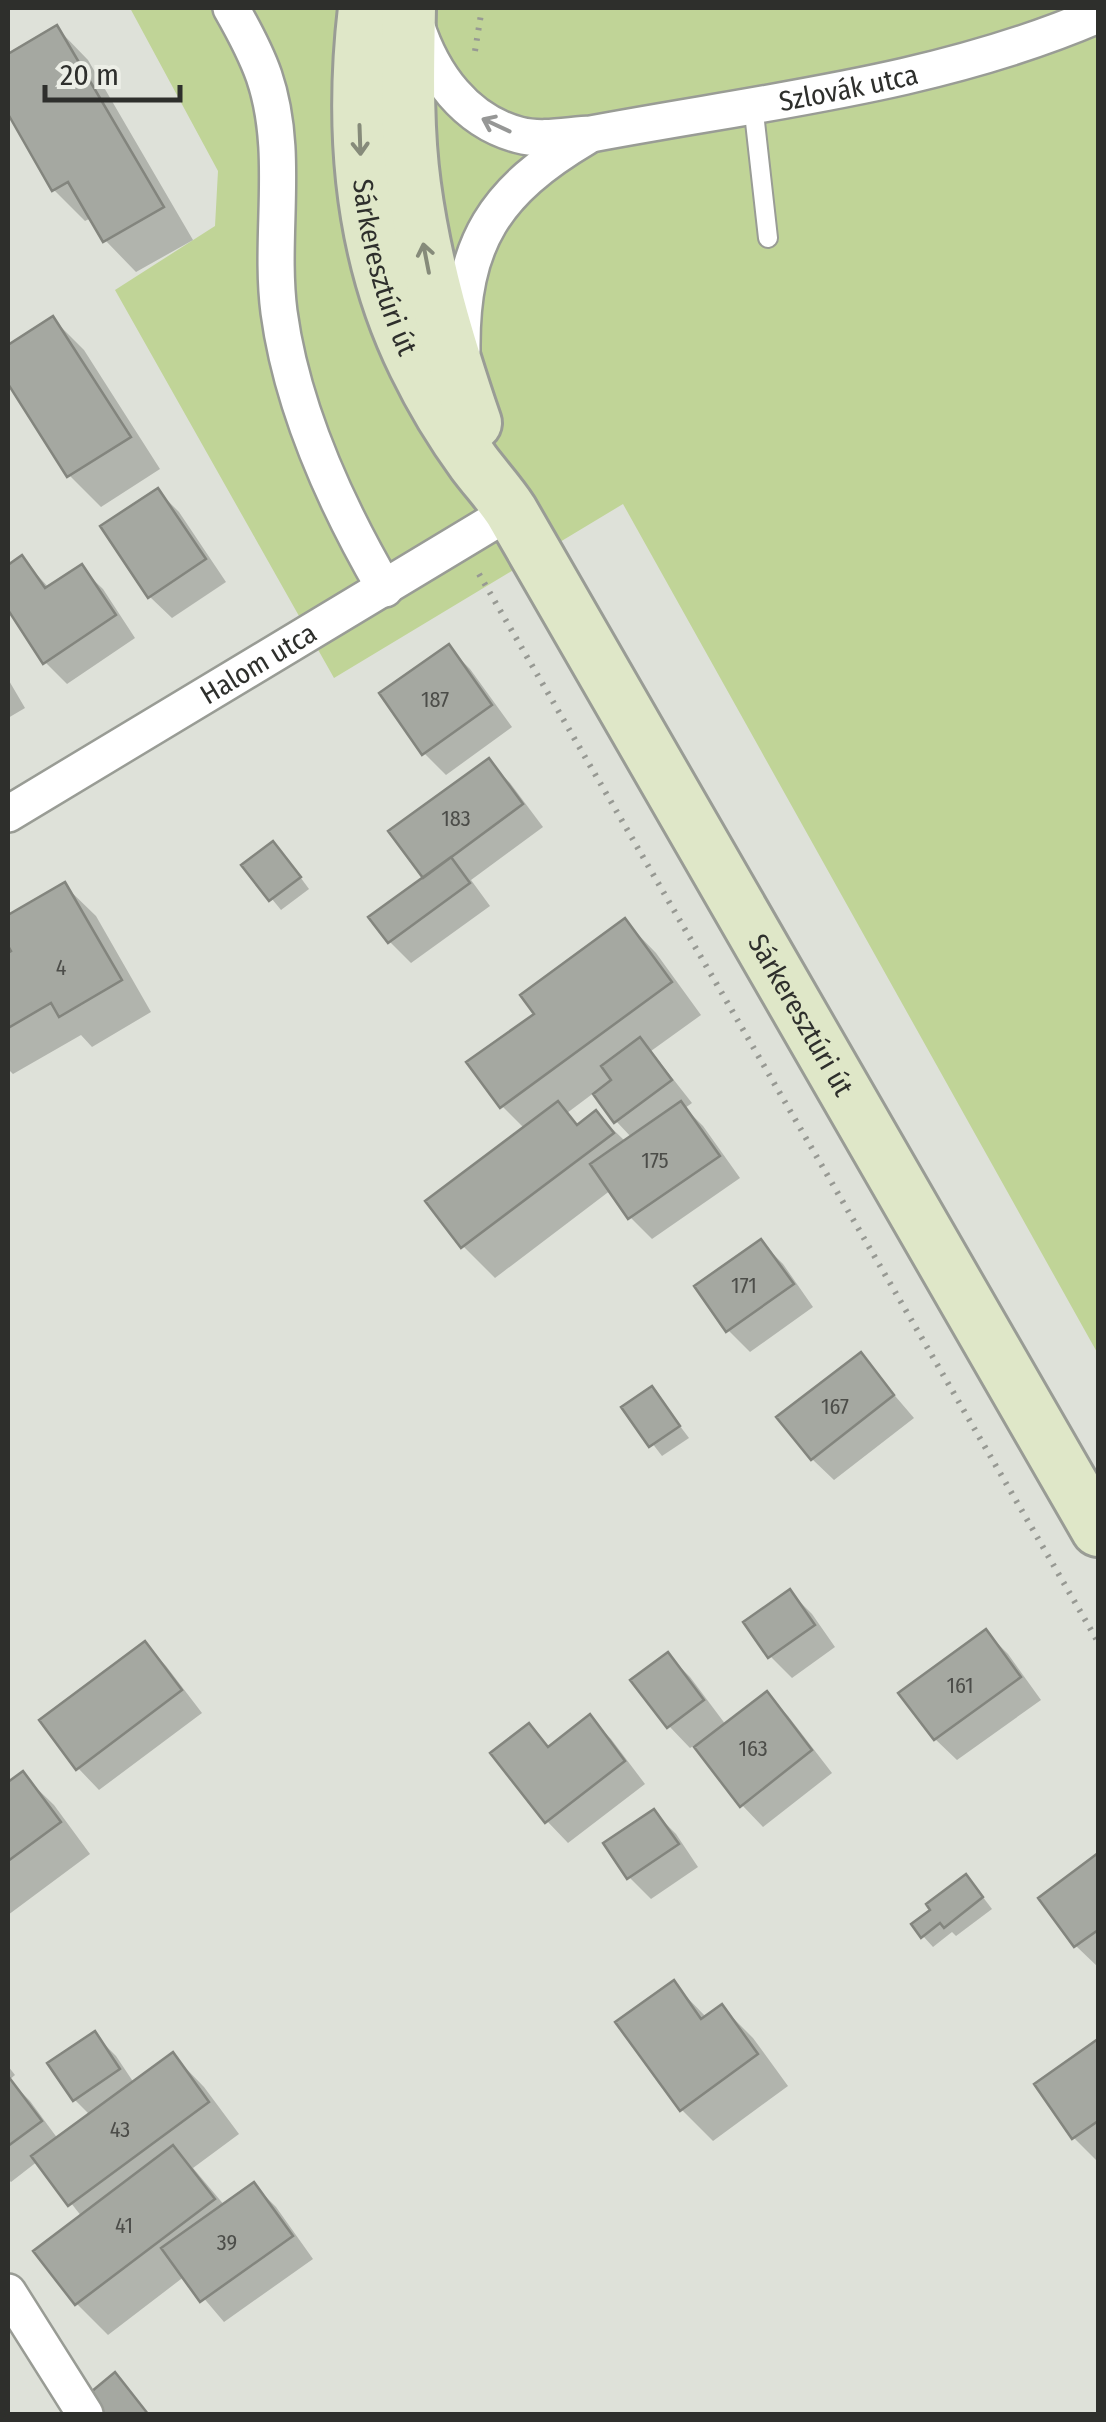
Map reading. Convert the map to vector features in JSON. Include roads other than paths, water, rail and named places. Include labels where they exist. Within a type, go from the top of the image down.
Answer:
[{"type":"main road","name":"Sárkeresztúri út","points":[[365,8],[359,80],[364,204],[377,264],[414,364],[472,460],[507,505],[1098,1530]]},
{"type":"main road","name":"Sárkeresztúri út","points":[[410,8],[408,106],[414,184],[442,327],[507,505]]},
{"type":"street","points":[[231,8],[264,78],[272,112],[277,160],[279,308],[286,356],[311,433],[349,525],[385,589]]},
{"type":"street","name":"Szlovák utca","points":[[410,8],[446,87],[483,120],[520,136],[591,134],[922,74],[1011,49],[1098,16]]},
{"type":"street","name":"Szlovák utca","points":[[462,386],[462,325],[477,245],[497,208],[516,187],[543,162],[591,134]]},
{"type":"street","name":"Halom utca","points":[[8,814],[385,589],[507,505]]},
{"type":"street","points":[[8,2292],[86,2414]]},
{"type":"lane","points":[[753,104],[768,238]]}]
